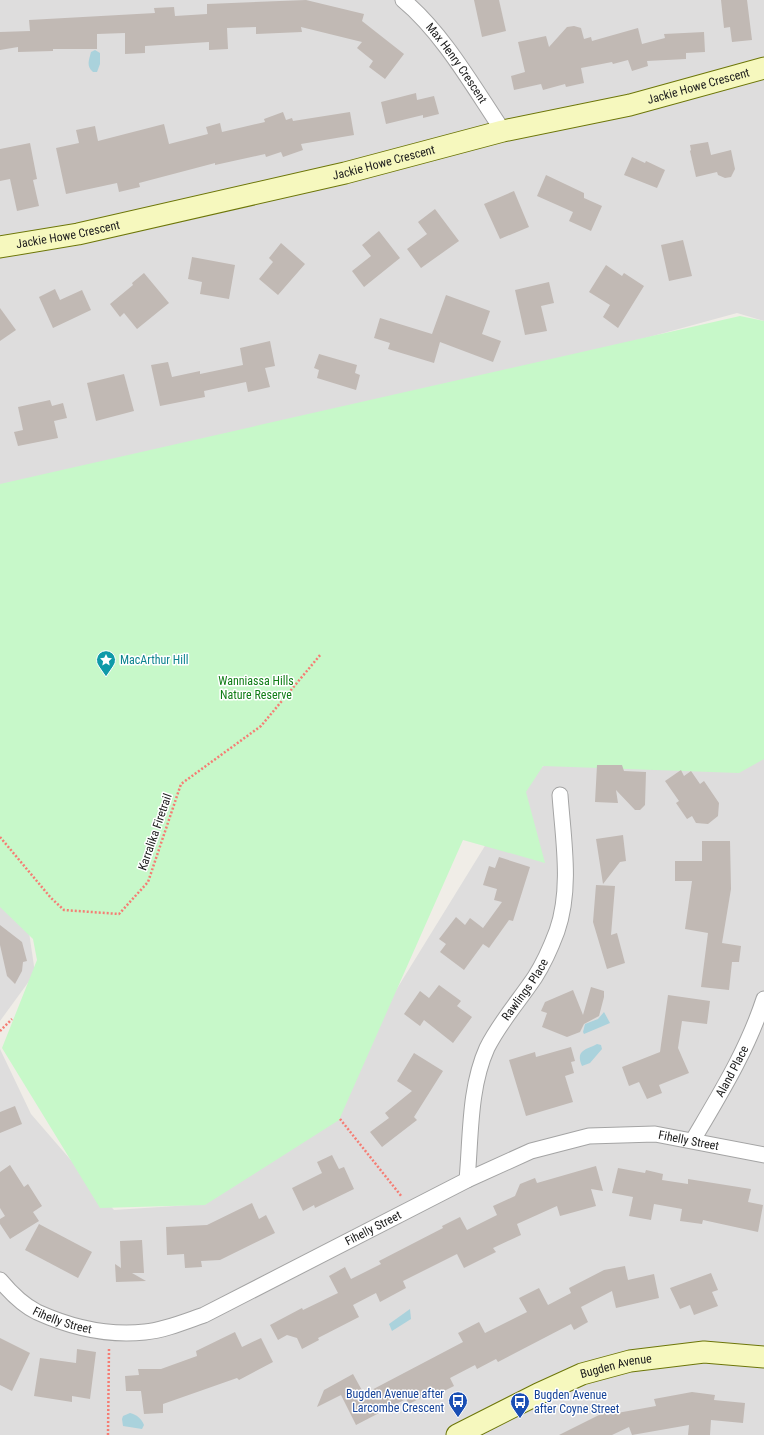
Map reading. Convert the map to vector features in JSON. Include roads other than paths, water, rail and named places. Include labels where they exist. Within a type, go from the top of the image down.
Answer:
[{"type":"street","name":"Max Henry Crescent","points":[[409,2],[441,40],[503,131]]},
{"type":"street","name":"Jackie Howe Crescent","points":[[0,247],[78,234],[345,173],[503,131],[630,105],[764,68]]},
{"type":"street","name":"Rawlings Place","points":[[467,1180],[477,1079],[487,1049],[503,1020],[535,977],[557,930],[561,914],[565,881],[560,795]]},
{"type":"street","name":"Aland Place","points":[[693,1140],[746,1048],[764,1000]]},
{"type":"street","name":"Fihelly Street","points":[[0,1280],[14,1295],[36,1311],[67,1323],[109,1333],[145,1332],[171,1326],[204,1315],[467,1180],[531,1151],[582,1138],[616,1134],[655,1134],[693,1140],[764,1155]]},
{"type":"street","name":"Bugden Avenue","points":[[457,1435],[550,1388],[582,1374],[630,1361],[704,1352],[764,1357]]},
{"type":"water","points":[[95,50],[100,53],[100,64],[97,72],[93,72],[89,67],[89,63],[91,52]]},
{"type":"water","points":[[604,1012],[610,1023],[584,1034],[585,1024],[598,1019]]},
{"type":"water","points":[[597,1044],[601,1045],[602,1049],[590,1063],[582,1066],[580,1060],[581,1053]]},
{"type":"water","points":[[410,1309],[411,1319],[392,1331],[389,1324]]},
{"type":"water","points":[[130,1413],[142,1420],[144,1425],[142,1429],[123,1426],[123,1416]]},
{"type":"place","name":"MacArthur Hill","points":[[106,677]]},
{"type":"place","name":"Bugden Avenue after Larcombe Crescent","points":[[458,1418]]},
{"type":"place","name":"Bugden Avenue after Coyne Street","points":[[520,1419]]},
{"type":"park label","name":"Wanniassa Hills Nature Reserve","points":[[256,688]]}]
